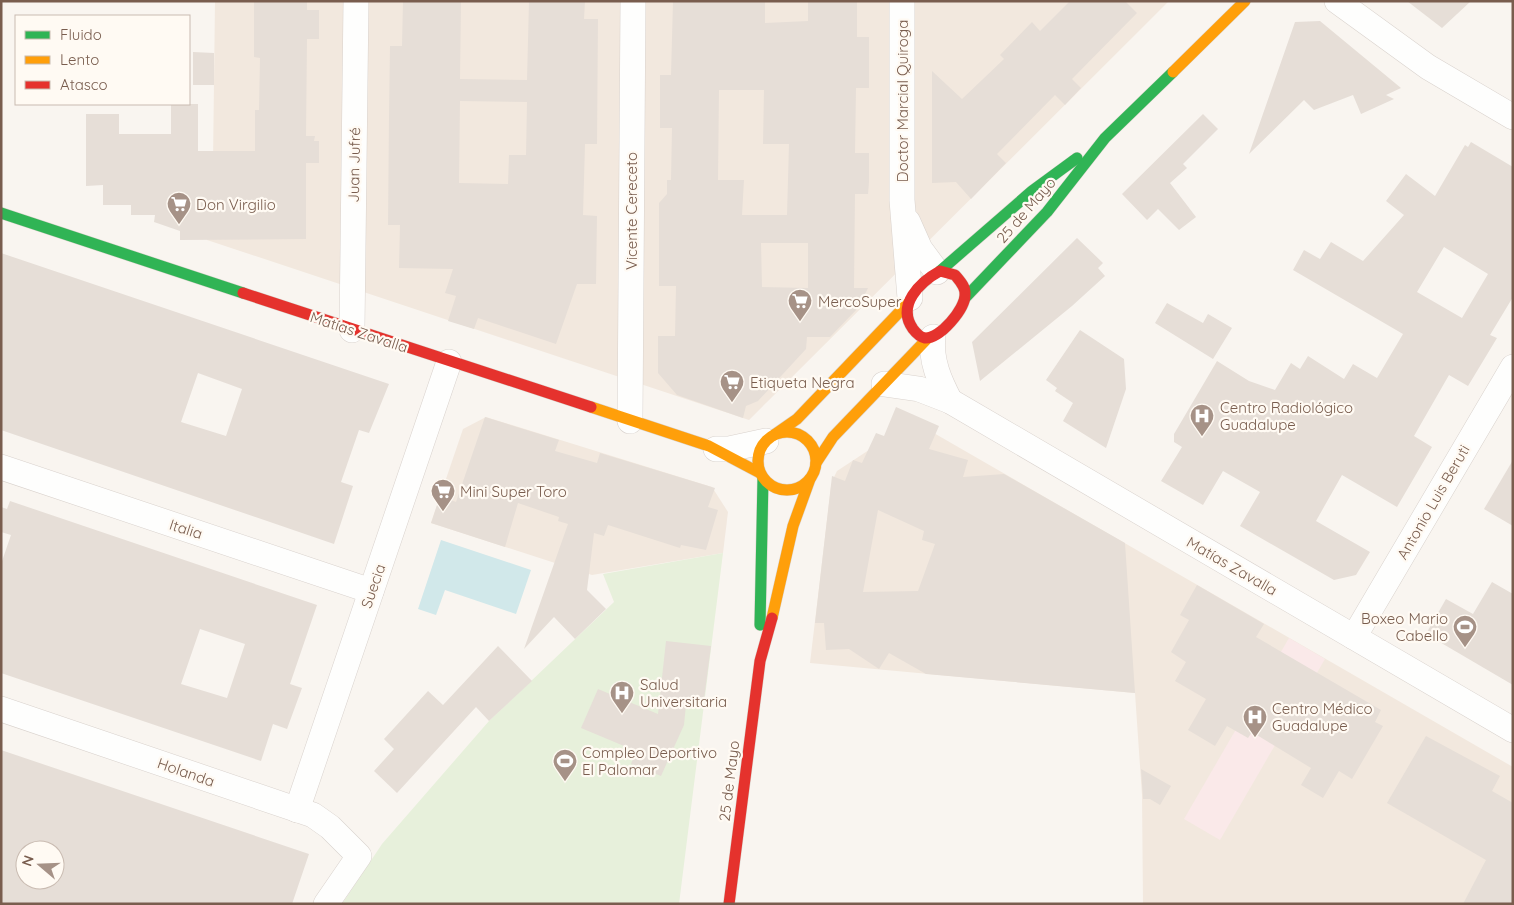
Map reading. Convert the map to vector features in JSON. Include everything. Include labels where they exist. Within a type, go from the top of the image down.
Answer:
[{"type":"street","name":"Juan Jufré","points":[[352,330],[356,1]]},
{"type":"street","name":"Vicente Cereceto","points":[[630,421],[633,1]]},
{"type":"street","name":"Doctor Marcial Quiroga","points":[[902,1],[902,200],[908,301]]},
{"type":"street","name":"25 de Mayo","points":[[965,298],[1047,212],[1105,138],[1245,1]]},
{"type":"street","points":[[1337,1],[1428,67],[1513,117]]},
{"type":"street","name":"25 de Mayo","points":[[939,272],[1032,191],[1105,138]]},
{"type":"street","name":"Doctor Marcial Quiroga","points":[[902,200],[912,235],[928,261],[939,272]]},
{"type":"street","name":"Matías Zavalla","points":[[1,213],[716,449],[761,476]]},
{"type":"street","points":[[939,272],[955,275],[960,281],[965,298],[960,309],[944,328],[931,338],[832,437],[816,462],[810,479],[795,489],[786,491],[777,489],[761,476],[758,463],[759,453],[770,438],[797,418],[908,301],[918,288],[939,272]]},
{"type":"street","points":[[908,301],[908,320],[911,327],[919,336],[931,338]]},
{"type":"street","points":[[931,338],[936,368],[950,401]]},
{"type":"street","name":"Suecia","points":[[297,810],[449,362]]},
{"type":"street","name":"Antonio Luis Beruti","points":[[1354,638],[1513,367]]},
{"type":"street","name":"Matías Zavalla","points":[[884,384],[919,389],[950,401],[1513,730]]},
{"type":"street","points":[[770,438],[784,432],[803,438],[810,444],[816,462]]},
{"type":"street","name":"Matías Zavalla","points":[[716,449],[729,449],[770,438]]},
{"type":"street","name":"Italia","points":[[1,467],[371,591]]},
{"type":"street","name":"25 de Mayo","points":[[729,904],[760,662],[761,476]]},
{"type":"street","name":"25 de Mayo","points":[[760,662],[778,600],[793,526],[810,479]]},
{"type":"street","name":"Holanda","points":[[1,709],[313,815],[358,856],[326,904]]},
{"type":"shaded area","points":[[215,1],[1169,1],[749,420],[207,240],[213,163]]},
{"type":"shaded area","points":[[486,417],[712,487],[728,512],[723,553],[592,575],[431,523],[463,429]]},
{"type":"shaded area","points":[[913,421],[1513,767],[1513,904],[1143,904],[1142,795],[1135,693],[810,663],[831,487],[834,477],[837,471]]},
{"type":"shaded area","points":[[441,540],[531,570],[516,614],[445,590],[436,615],[418,609]]},
{"type":"shaded area","name":"Centro Médico Guadalupe","points":[[1289,638],[1325,659],[1220,840],[1184,819]]},
{"type":"green space","name":"Compleo Deportivo El Palomar","points":[[723,553],[679,904],[342,904],[382,844],[489,721],[614,602],[603,574]]},
{"type":"building","points":[[254,1],[307,1],[307,10],[319,10],[319,39],[307,39],[306,136],[315,136],[314,141],[319,141],[319,163],[306,163],[306,239],[180,240],[180,231],[154,222],[155,215],[131,215],[131,205],[103,205],[103,185],[86,186],[86,114],[119,114],[119,134],[171,134],[171,105],[198,104],[198,151],[255,151],[255,110],[259,110],[260,58],[254,57]]},
{"type":"building","points":[[403,1],[461,1],[460,79],[527,80],[529,1],[585,1],[584,19],[598,19],[597,144],[585,144],[583,215],[597,216],[596,284],[577,284],[556,344],[478,318],[474,329],[448,321],[456,296],[445,293],[453,269],[399,268],[400,225],[388,225],[389,117],[390,46],[402,46]],"holes":[[[460,101],[527,102],[526,155],[509,155],[508,184],[459,183]]]},
{"type":"building","points":[[673,1],[765,1],[765,23],[808,21],[808,1],[857,1],[857,37],[869,37],[869,88],[856,88],[855,153],[869,153],[869,182],[868,194],[855,194],[854,288],[868,288],[859,307],[830,337],[807,337],[806,349],[758,401],[746,406],[743,418],[677,395],[658,373],[658,336],[675,336],[676,286],[659,286],[659,203],[667,194],[667,180],[671,180],[672,128],[660,128],[660,75],[671,75]],"holes":[[[719,90],[764,90],[763,144],[789,144],[787,215],[742,215],[744,180],[718,180]],[[761,243],[808,243],[808,288],[762,287]]]},
{"type":"building","points":[[1070,1],[1125,1],[1137,13],[1072,79],[1081,88],[1065,105],[1055,95],[997,154],[1006,163],[971,199],[956,182],[932,183],[932,71],[962,99],[1004,59],[1000,55],[1032,22],[1040,31]]},
{"type":"building","points":[[1407,1],[1471,1],[1442,28]]},
{"type":"building","points":[[1320,21],[1401,88],[1386,95],[1394,99],[1361,114],[1353,95],[1314,110],[1304,100],[1249,154],[1295,22]]},
{"type":"building","points":[[193,52],[214,53],[214,85],[193,85]]},
{"type":"building","points":[[1203,114],[1218,129],[1183,164],[1187,168],[1170,183],[1196,217],[1179,230],[1158,209],[1147,220],[1122,194]]},
{"type":"building","points":[[1471,142],[1513,167],[1513,297],[1490,335],[1497,338],[1468,386],[1449,375],[1414,436],[1432,447],[1397,507],[1342,475],[1316,521],[1370,552],[1356,575],[1334,580],[1240,526],[1260,492],[1223,471],[1203,505],[1161,481],[1182,447],[1174,442],[1174,434],[1217,361],[1249,381],[1275,390],[1291,363],[1300,369],[1308,356],[1344,379],[1353,364],[1377,378],[1403,334],[1293,270],[1304,250],[1320,259],[1331,242],[1363,261],[1404,215],[1386,201],[1406,174],[1435,196],[1465,145],[1468,147]],"holes":[[[1444,247],[1488,274],[1462,318],[1417,292]]]},
{"type":"building","points":[[1077,238],[1103,263],[1098,268],[1105,276],[1072,306],[980,381],[972,342]]},
{"type":"building","points":[[1,253],[389,384],[369,433],[359,430],[341,482],[353,486],[334,544],[1,430]],"holes":[[[198,373],[242,389],[226,436],[181,422]]]},
{"type":"building","points":[[1167,303],[1203,323],[1208,314],[1232,328],[1213,359],[1155,323]]},
{"type":"building","points":[[1080,330],[1124,359],[1126,389],[1106,448],[1063,421],[1073,403],[1055,391],[1057,388],[1046,380]]},
{"type":"building","points":[[896,407],[939,426],[929,449],[968,460],[963,477],[1004,474],[1125,543],[1135,693],[926,674],[889,653],[879,669],[849,649],[826,650],[824,623],[815,623],[832,476],[845,481],[853,460],[862,463],[876,433],[884,436]],"holes":[[[878,510],[924,531],[922,540],[935,544],[918,591],[863,592]]]},
{"type":"building","points":[[485,417],[559,440],[555,451],[597,463],[600,453],[715,488],[708,507],[718,510],[706,550],[681,545],[680,548],[608,525],[604,536],[594,533],[587,590],[606,609],[575,639],[554,617],[524,649],[568,524],[558,521],[559,517],[518,503],[505,547],[431,523],[440,496],[456,502]]},
{"type":"building","points":[[1513,460],[1513,526],[1484,509]]},
{"type":"building","points":[[10,501],[317,605],[290,684],[302,688],[287,729],[273,724],[261,761],[1,673],[1,564],[11,535],[1,532],[1,507],[7,509]],"holes":[[[200,629],[245,644],[227,698],[181,684]]]},
{"type":"building","points":[[1492,582],[1513,594],[1513,685],[1426,634],[1446,599],[1473,614]]},
{"type":"building","points":[[1197,585],[1264,624],[1256,637],[1381,710],[1375,722],[1383,726],[1352,779],[1339,771],[1323,798],[1301,785],[1311,768],[1252,732],[1248,738],[1227,726],[1215,746],[1188,730],[1206,699],[1175,681],[1186,662],[1171,652],[1189,620],[1180,615]]},
{"type":"building","name":"Salud Universitaria","points":[[666,641],[711,646],[703,707],[686,705],[684,725],[661,776],[631,764],[636,751],[581,728],[598,689],[658,714]]},
{"type":"building","points":[[498,646],[532,681],[489,721],[476,707],[397,793],[374,771],[394,749],[384,739],[428,691],[443,705]]},
{"type":"building","points":[[1426,736],[1500,776],[1492,791],[1513,803],[1513,904],[1463,904],[1486,860],[1387,803]]},
{"type":"building","points":[[1,750],[309,854],[292,904],[1,904]]},
{"type":"building","points":[[1141,769],[1171,786],[1160,805],[1150,799],[1143,799]]},
{"type":"traffic: fast","points":[[965,298],[1047,212],[1105,138],[1173,72]]},
{"type":"traffic: fast","points":[[940,271],[1032,191],[1077,158]]},
{"type":"traffic: fast","points":[[1,213],[243,293]]},
{"type":"traffic: fast","points":[[760,625],[763,478]]},
{"type":"traffic: slow","points":[[1173,72],[1245,1]]},
{"type":"traffic: slow","points":[[774,435],[797,419],[907,304]]},
{"type":"traffic: slow","points":[[816,463],[833,437],[928,338]]},
{"type":"traffic: slow","points":[[591,407],[709,446],[760,473]]},
{"type":"traffic: slow","points":[[787,432],[798,434],[811,445],[816,461],[814,472],[803,485],[787,490],[776,488],[763,477],[758,461],[760,450],[771,437],[787,432]]},
{"type":"traffic: slow","points":[[772,618],[793,526],[810,479]]},
{"type":"traffic: jam","points":[[940,271],[955,275],[965,289],[964,301],[961,308],[944,329],[938,334],[925,338],[915,332],[908,320],[907,311],[909,303],[918,288],[940,271]]},
{"type":"traffic: jam","points":[[243,293],[591,407]]},
{"type":"traffic: jam","points":[[729,904],[760,661],[772,618]]},
{"type":"place","name":"Don Virgilio","points":[[179,225]]},
{"type":"place","name":"MercoSuper","points":[[800,322]]},
{"type":"place","name":"Etiqueta Negra","points":[[732,403]]},
{"type":"place","name":"Centro Radiológico Guadalupe","points":[[1202,437]]},
{"type":"place","name":"Mini Super Toro","points":[[443,512]]},
{"type":"place","name":"Boxeo Mario Cabello","points":[[1465,648]]},
{"type":"place","name":"Salud Universitaria","points":[[622,714]]},
{"type":"place","name":"Centro Médico Guadalupe","points":[[1255,738]]},
{"type":"place","name":"Compleo Deportivo El Palomar","points":[[565,782]]}]
